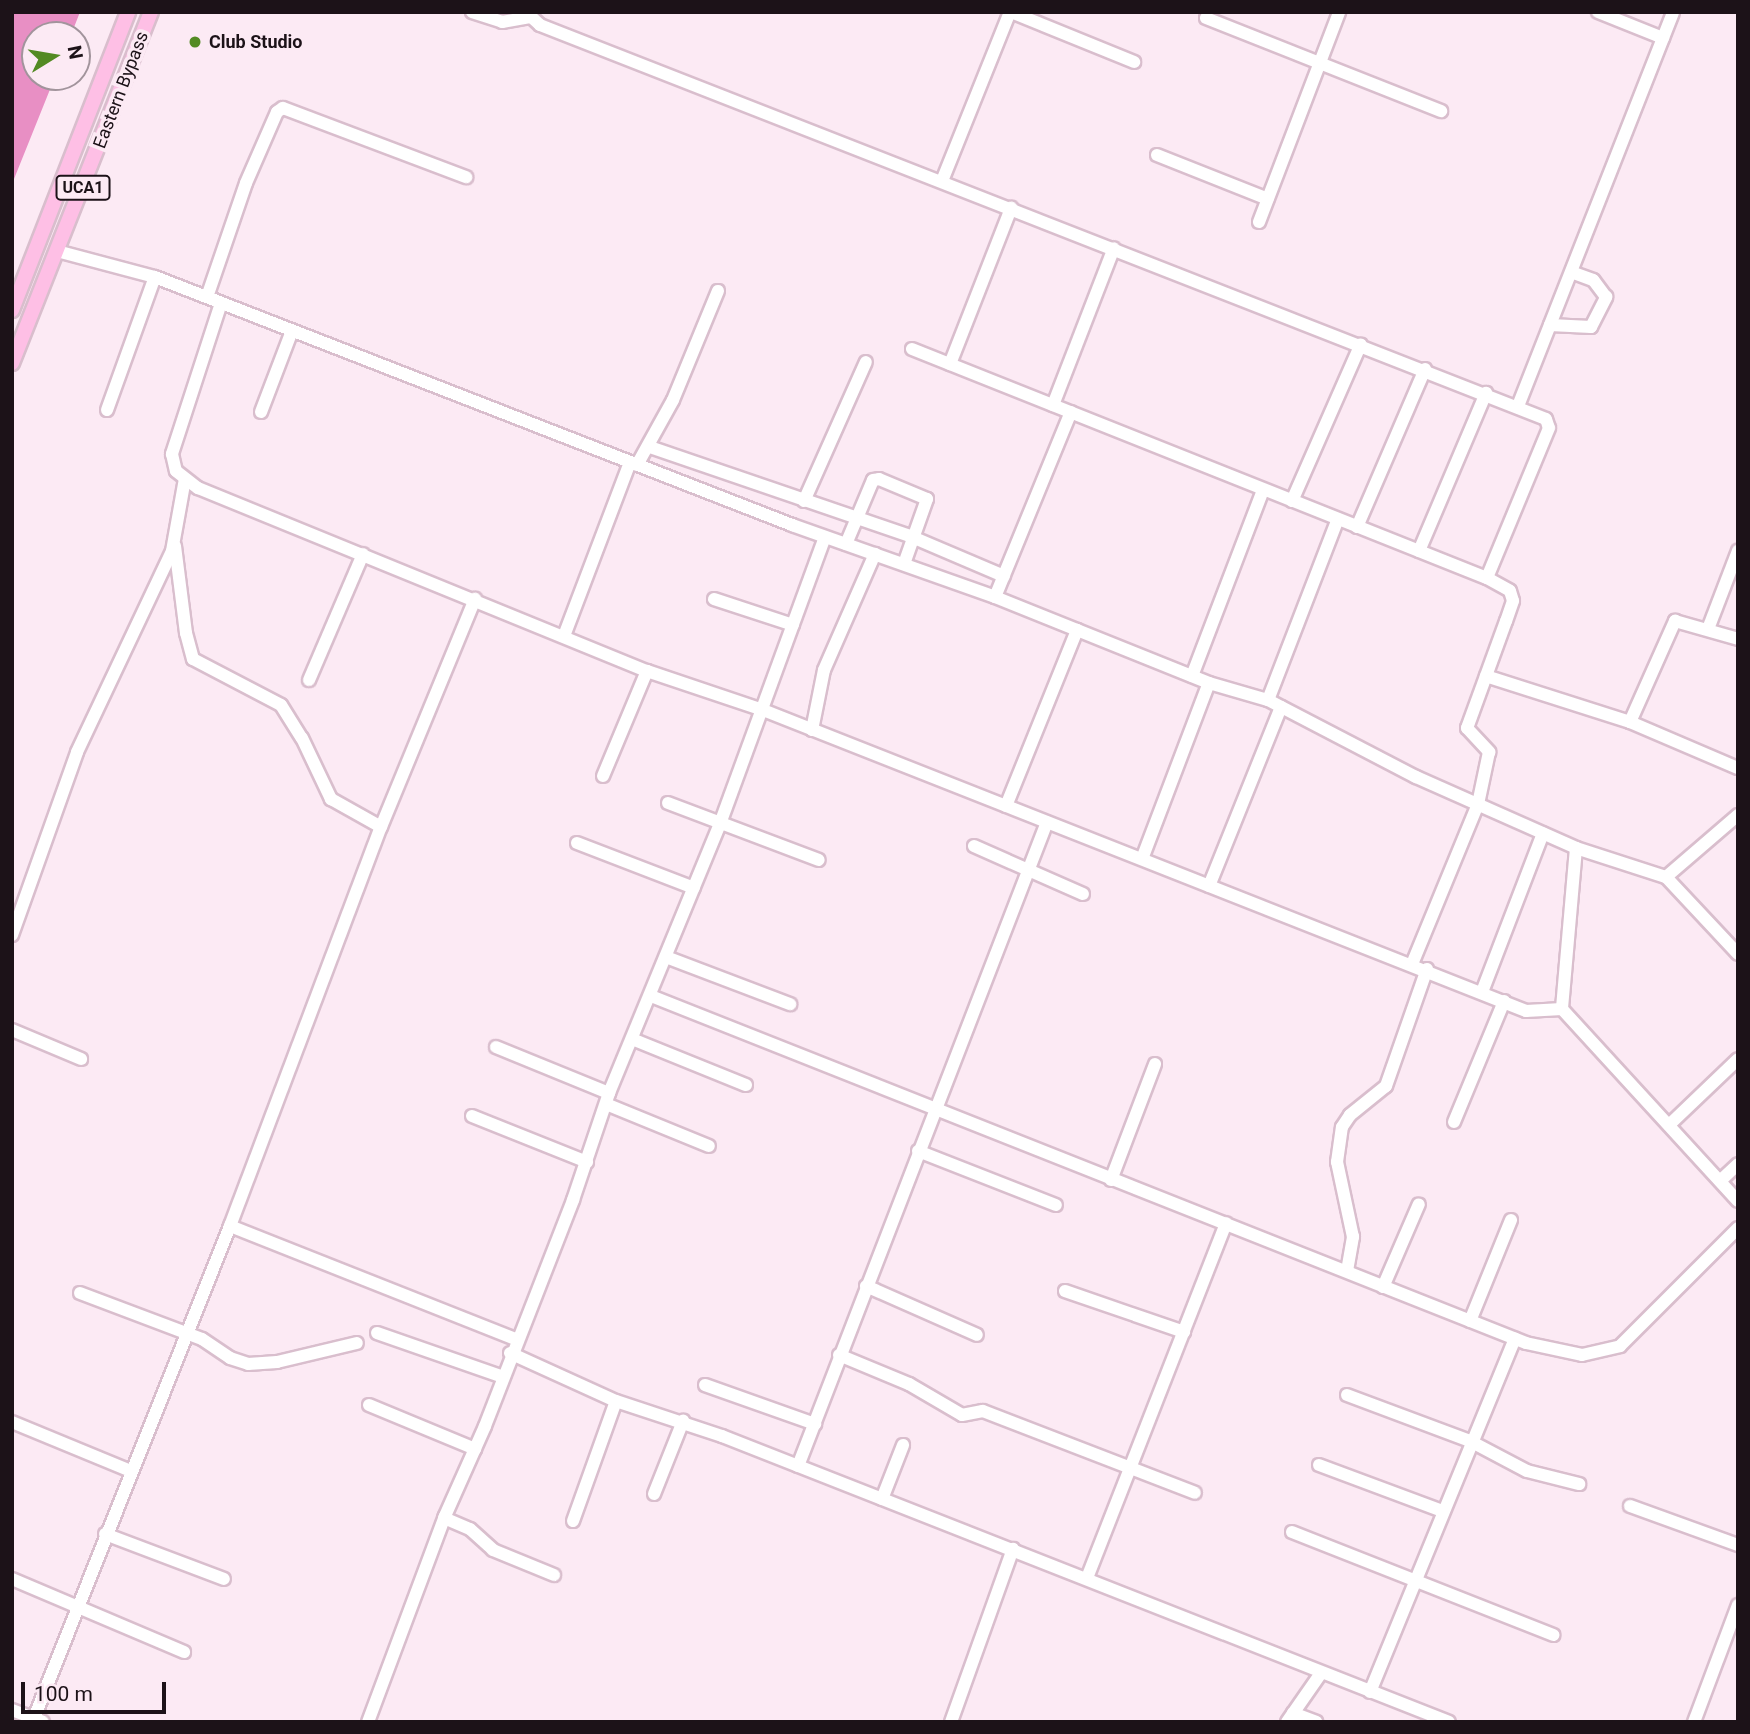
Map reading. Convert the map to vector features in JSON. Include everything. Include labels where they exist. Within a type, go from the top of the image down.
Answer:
[{"type":"main road","name":"Eastern Bypass","points":[[12,310],[128,12]]},
{"type":"main road","name":"Eastern Bypass","points":[[12,363],[151,12]]},
{"type":"street","points":[[472,12],[502,22],[528,15],[942,181],[1518,405],[1546,419],[1549,428],[1487,578]]},
{"type":"street","points":[[942,181],[1011,12],[1134,62]]},
{"type":"street","points":[[1259,222],[1339,12]]},
{"type":"street","points":[[1598,12],[1663,38]]},
{"type":"street","points":[[1518,405],[1673,12]]},
{"type":"street","points":[[1206,18],[1441,111]]},
{"type":"street","points":[[207,297],[246,183],[277,112],[283,108],[466,177]]},
{"type":"street","points":[[1157,155],[1268,199]]},
{"type":"street","points":[[950,364],[1011,208]]},
{"type":"street","points":[[1053,405],[1114,248]]},
{"type":"street","points":[[57,251],[155,277],[825,537],[995,597],[1209,683],[1268,701],[1478,804],[1576,848],[1666,877],[1738,954]]},
{"type":"street","points":[[1550,325],[1591,327],[1605,298],[1593,280],[1571,272]]},
{"type":"street","points":[[107,410],[155,277]]},
{"type":"street","points":[[564,636],[634,463],[649,447],[718,291]]},
{"type":"street","points":[[221,303],[172,454],[173,466],[185,479],[647,671],[763,710],[1504,1001],[1536,1013],[1562,1009]]},
{"type":"street","points":[[261,412],[292,331]]},
{"type":"street","points":[[1292,501],[1361,344]]},
{"type":"street","points":[[912,349],[1487,578],[1510,591],[1513,601],[1467,728],[1489,752],[1478,804],[1412,964]]},
{"type":"street","points":[[804,501],[866,362]]},
{"type":"street","points":[[1357,527],[1425,369]]},
{"type":"street","points":[[1419,551],[1486,393]]},
{"type":"street","points":[[995,597],[1070,412]]},
{"type":"street","points":[[649,447],[914,538],[1004,576]]},
{"type":"street","points":[[185,479],[175,542],[186,633],[193,659],[281,705],[303,738],[331,799],[381,827]]},
{"type":"street","points":[[845,544],[873,480],[879,479],[927,499],[904,564]]},
{"type":"street","points":[[1192,676],[1264,490]]},
{"type":"street","points":[[1268,701],[1338,519]]},
{"type":"street","points":[[368,1722],[444,1518],[475,1448],[587,1162],[607,1099],[721,821],[825,537]]},
{"type":"street","points":[[12,935],[77,751],[175,542]]},
{"type":"street","points":[[1708,629],[1738,551]]},
{"type":"street","points":[[309,680],[363,554]]},
{"type":"street","points":[[812,730],[824,670],[875,554]]},
{"type":"street","points":[[12,1710],[39,1720],[77,1605],[230,1226],[381,827],[475,599]]},
{"type":"street","points":[[714,599],[793,625]]},
{"type":"street","points":[[1630,722],[1670,625],[1680,620],[1738,639]]},
{"type":"street","points":[[1006,806],[1077,630]]},
{"type":"street","points":[[603,776],[647,671]]},
{"type":"street","points":[[1486,676],[1630,722],[1738,768]]},
{"type":"street","points":[[1142,859],[1209,683]]},
{"type":"street","points":[[1209,886],[1281,707]]},
{"type":"street","points":[[668,803],[819,860]]},
{"type":"street","points":[[1666,877],[1738,815]]},
{"type":"street","points":[[797,1466],[1047,822]]},
{"type":"street","points":[[1482,992],[1544,833]]},
{"type":"street","points":[[577,843],[694,887]]},
{"type":"street","points":[[974,846],[1083,894]]},
{"type":"street","points":[[1576,848],[1562,1009],[1738,1201]]},
{"type":"street","points":[[666,957],[790,1004]]},
{"type":"street","points":[[1347,1271],[1353,1237],[1337,1162],[1342,1127],[1350,1115],[1386,1086],[1427,969]]},
{"type":"street","points":[[651,996],[1515,1339],[1582,1355],[1620,1346],[1738,1228]]},
{"type":"street","points":[[1454,1122],[1504,1001]]},
{"type":"street","points":[[12,1030],[80,1059]]},
{"type":"street","points":[[632,1039],[746,1085]]},
{"type":"street","points":[[496,1047],[709,1146]]},
{"type":"street","points":[[1670,1125],[1738,1059]]},
{"type":"street","points":[[1111,1180],[1155,1064]]},
{"type":"street","points":[[472,1116],[587,1162]]},
{"type":"street","points":[[918,1151],[1056,1205]]},
{"type":"street","points":[[1720,1181],[1738,1164]]},
{"type":"street","points":[[1383,1287],[1419,1204]]},
{"type":"street","points":[[1470,1321],[1511,1220]]},
{"type":"street","points":[[1087,1578],[1226,1223]]},
{"type":"street","points":[[230,1226],[516,1339]]},
{"type":"street","points":[[866,1286],[978,1335]]},
{"type":"street","points":[[1065,1291],[1184,1332]]},
{"type":"street","points":[[80,1293],[186,1335],[248,1364],[334,1351],[357,1343]]},
{"type":"street","points":[[377,1334],[503,1377]]},
{"type":"street","points":[[1370,1692],[1470,1441],[1515,1339]]},
{"type":"street","points":[[510,1353],[616,1401],[683,1421],[1449,1722]]},
{"type":"street","points":[[839,1355],[909,1384],[962,1415],[983,1411],[1195,1493]]},
{"type":"street","points":[[705,1385],[815,1424]]},
{"type":"street","points":[[1347,1395],[1470,1441],[1527,1471],[1579,1484]]},
{"type":"street","points":[[573,1521],[616,1401]]},
{"type":"street","points":[[369,1405],[475,1448]]},
{"type":"street","points":[[654,1494],[683,1421]]},
{"type":"street","points":[[12,1422],[131,1471]]},
{"type":"street","points":[[882,1499],[903,1445]]},
{"type":"street","points":[[1320,1465],[1443,1511]]},
{"type":"street","points":[[1630,1506],[1738,1545]]},
{"type":"street","points":[[444,1518],[471,1529],[492,1550],[554,1575]]},
{"type":"street","points":[[1292,1532],[1553,1635]]},
{"type":"street","points":[[105,1534],[225,1579]]},
{"type":"street","points":[[951,1722],[1013,1549]]},
{"type":"street","points":[[12,1579],[184,1651]]},
{"type":"street","points":[[1694,1722],[1738,1605]]},
{"type":"street","points":[[1316,1722],[1290,1718],[1321,1673]]},
{"type":"shaded area","points":[[12,12],[80,12],[76,21],[21,21],[21,91],[49,91],[12,184]]},
{"type":"place","name":"Club Studio","points":[[195,42]]}]
